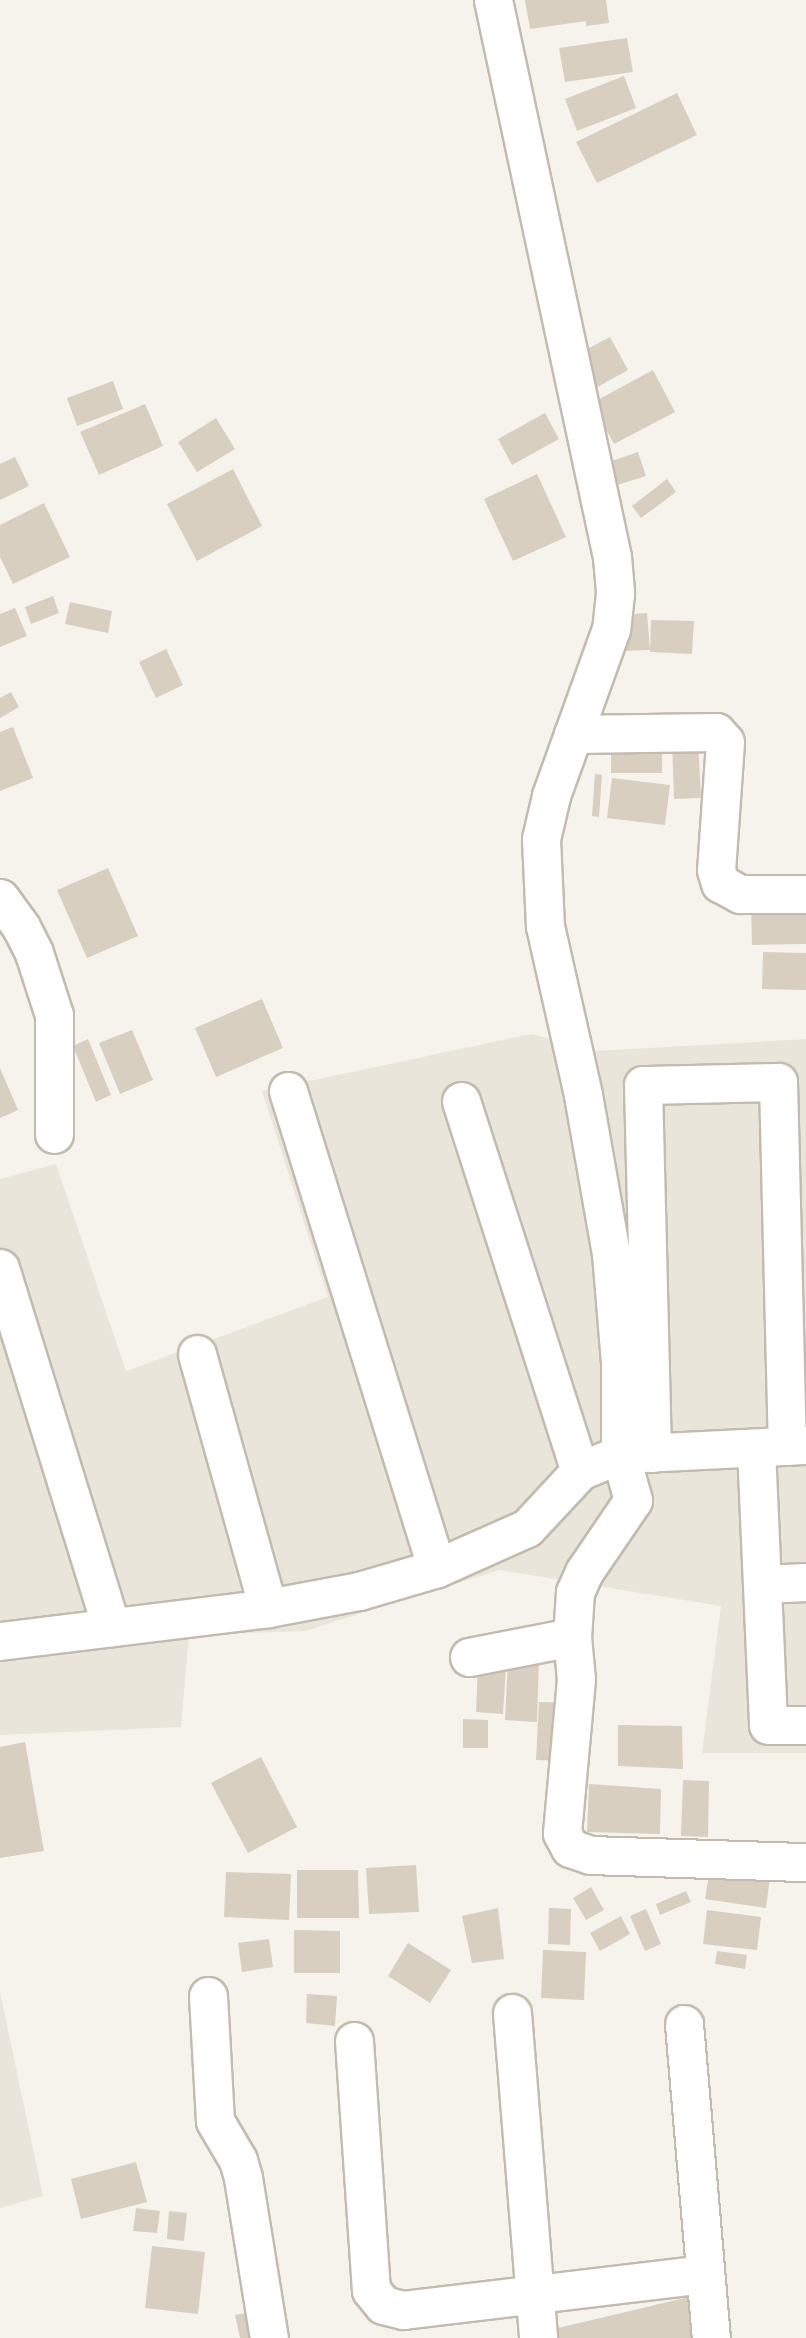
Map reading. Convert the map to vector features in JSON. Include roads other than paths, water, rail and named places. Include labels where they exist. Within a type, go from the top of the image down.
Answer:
[{"type":"street","points":[[493,0],[612,557],[615,593],[611,629],[551,796],[541,839],[541,880],[545,926],[583,1095],[611,1253],[620,1363],[636,1454]]},
{"type":"street","points":[[573,734],[716,732],[725,742],[716,870],[720,883],[740,894],[806,894]]},
{"type":"street","points":[[0,898],[21,927],[34,953],[54,1015],[54,1134]]},
{"type":"street","points":[[806,1725],[768,1725],[762,1584],[783,1446],[778,1082],[643,1085],[633,1500],[584,1572],[575,1592],[572,1637],[576,1679],[562,1833],[570,1848],[590,1855],[806,1861]]},
{"type":"street","points":[[288,1091],[437,1568]]},
{"type":"street","points":[[461,1101],[580,1471]]},
{"type":"street","points":[[0,1268],[111,1627]]},
{"type":"street","points":[[197,1354],[268,1608]]},
{"type":"street","points":[[0,1641],[268,1608],[359,1591],[437,1568],[527,1528],[580,1471],[636,1454],[783,1446]]},
{"type":"street","points":[[762,1584],[806,1582]]},
{"type":"street","points":[[469,1657],[572,1637]]},
{"type":"street","points":[[208,1996],[215,2121],[237,2160],[243,2178],[269,2338]]},
{"type":"street","points":[[512,2013],[538,2338]]},
{"type":"street","points":[[684,2024],[711,2338]]},
{"type":"street","points":[[354,2041],[371,2290],[383,2305],[404,2310],[704,2274]]}]
